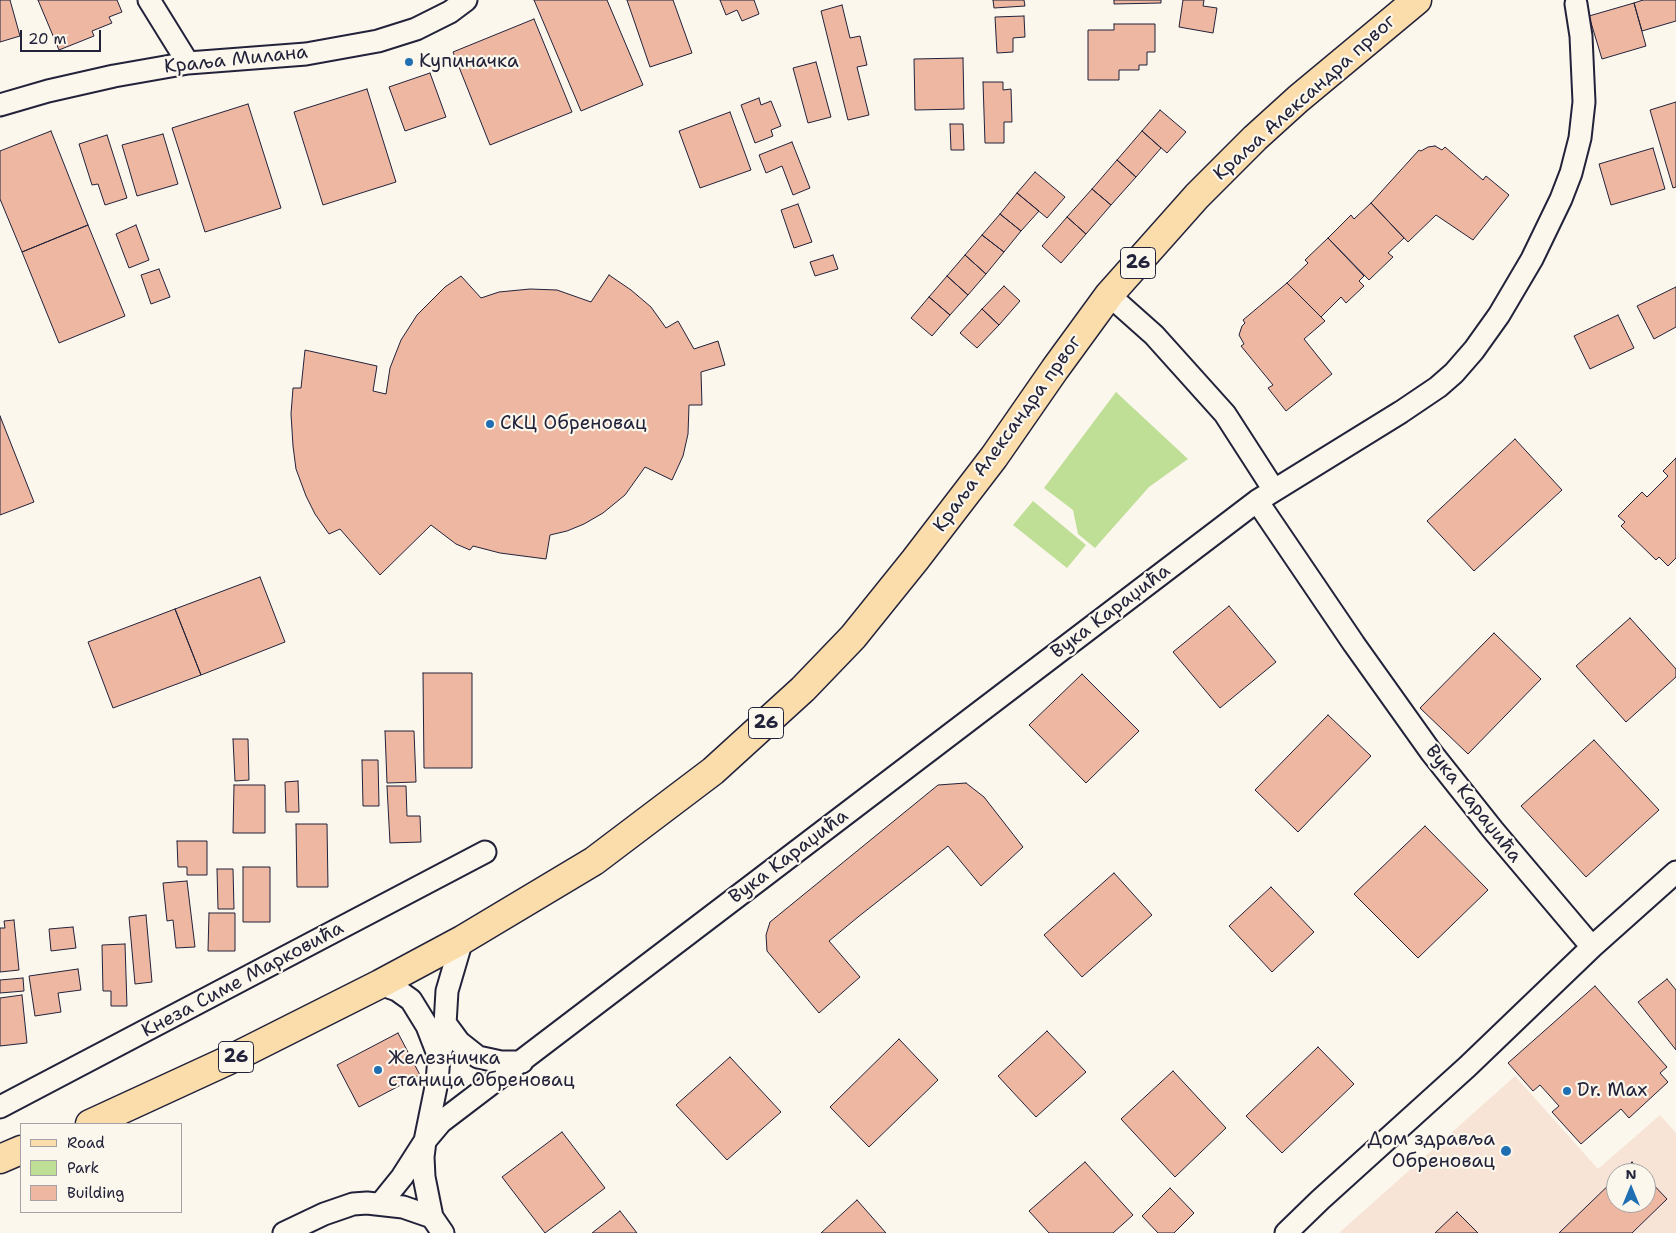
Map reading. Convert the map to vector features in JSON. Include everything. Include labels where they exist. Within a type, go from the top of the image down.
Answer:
[{"type":"main road","name":"Краља Александра првог","points":[[462,940],[594,861],[713,771],[803,689],[853,637],[915,560],[994,457],[1055,369],[1109,296],[1197,196],[1255,138],[1417,0]]},
{"type":"main road","name":"26","points":[[92,1123],[229,1060],[380,984],[462,940]]},
{"type":"main road","points":[[0,1159],[20,1150]]},
{"type":"street","points":[[149,0],[188,63]]},
{"type":"street","name":"Краља Милана","points":[[0,105],[86,82],[188,63],[306,54],[378,41],[416,30],[450,12],[466,0]]},
{"type":"street","points":[[1266,496],[1438,387],[1454,373],[1474,350],[1499,315],[1532,259],[1561,199],[1571,173],[1584,102],[1581,36],[1576,4]]},
{"type":"street","name":"Вука Караџића","points":[[1109,296],[1154,336],[1224,414],[1266,496],[1354,644],[1431,752],[1492,830],[1592,948]]},
{"type":"street","name":"Вука Караџића","points":[[425,1141],[441,1122],[1266,496]]},
{"type":"street","name":"Кнеза Симе Марковића","points":[[0,1107],[485,852]]},
{"type":"street","points":[[1286,1233],[1676,872]]},
{"type":"street","points":[[437,1225],[424,1178],[423,1157],[437,1082],[439,1058],[444,1041],[448,984],[462,940]]},
{"type":"street","points":[[380,984],[397,990],[411,1000],[426,1026],[439,1058]]},
{"type":"street","points":[[445,1023],[459,1042],[478,1056],[501,1062],[522,1062]]},
{"type":"street","points":[[381,1203],[402,1177],[425,1141]]},
{"type":"street","points":[[284,1233],[317,1217],[353,1204],[367,1202],[402,1207],[437,1225]]},
{"type":"shaded area","name":"Дом здравља Обреновац","points":[[1515,1076],[1598,1169],[1660,1115],[1676,1133],[1676,1233],[1339,1233]]},
{"type":"green space","points":[[1116,392],[1188,459],[1149,487],[1095,548],[1078,534],[1073,510],[1044,488]]},
{"type":"green space","points":[[1033,501],[1086,545],[1067,568],[1013,525]]},
{"type":"building","points":[[0,0],[10,0],[20,36],[0,42]]},
{"type":"building","points":[[38,0],[117,0],[122,12],[109,17],[112,23],[92,31],[94,36],[59,50]]},
{"type":"building","points":[[534,0],[607,0],[643,85],[581,111]]},
{"type":"building","points":[[627,0],[673,0],[692,53],[650,67]]},
{"type":"building","points":[[720,0],[754,0],[759,14],[742,21],[737,10],[726,15]]},
{"type":"building","points":[[993,0],[1024,0],[1025,6],[994,8]]},
{"type":"building","points":[[1114,0],[1161,0],[1161,3],[1114,4]]},
{"type":"building","points":[[1183,0],[1204,0],[1203,6],[1217,8],[1213,33],[1179,27]]},
{"type":"building","points":[[1643,0],[1676,0],[1676,21],[1642,31],[1634,3]]},
{"type":"building","points":[[1634,3],[1646,46],[1602,59],[1589,16]]},
{"type":"building","points":[[842,5],[850,38],[860,36],[867,65],[857,67],[869,115],[848,120],[821,11]]},
{"type":"building","points":[[1024,16],[1025,37],[1013,38],[1013,52],[997,53],[995,17]]},
{"type":"building","points":[[534,19],[572,112],[490,145],[453,52]]},
{"type":"building","points":[[1114,24],[1155,24],[1155,52],[1147,52],[1147,65],[1139,65],[1139,70],[1119,70],[1119,80],[1088,80],[1088,30],[1114,30]]},
{"type":"building","points":[[963,58],[964,109],[915,110],[914,59]]},
{"type":"building","points":[[816,62],[831,117],[808,123],[793,68]]},
{"type":"building","points":[[430,73],[446,117],[405,131],[389,87]]},
{"type":"building","points":[[983,82],[1003,82],[1003,90],[1011,89],[1012,122],[1004,122],[1004,143],[985,143]]},
{"type":"building","points":[[367,89],[396,182],[323,205],[294,112]]},
{"type":"building","points":[[759,98],[761,105],[771,101],[781,126],[771,130],[773,136],[755,143],[741,105]]},
{"type":"building","points":[[1676,102],[1676,187],[1673,188],[1650,110]]},
{"type":"building","points":[[248,104],[281,208],[205,232],[172,128]]},
{"type":"building","points":[[1160,110],[1186,132],[1167,153],[1142,131]]},
{"type":"building","points":[[730,112],[751,170],[700,188],[679,131]]},
{"type":"building","points":[[950,124],[963,124],[964,150],[951,150]]},
{"type":"building","points":[[51,131],[88,225],[22,252],[0,199],[0,151]]},
{"type":"building","points":[[1142,131],[1161,148],[1136,177],[1117,160]]},
{"type":"building","points":[[163,134],[178,184],[137,196],[122,145]]},
{"type":"building","points":[[107,135],[127,198],[105,205],[98,184],[92,185],[79,144]]},
{"type":"building","points":[[792,142],[810,188],[793,195],[782,166],[766,173],[759,155]]},
{"type":"building","points":[[1435,146],[1442,150],[1445,147],[1483,180],[1486,176],[1509,195],[1473,240],[1436,215],[1408,242],[1371,203],[1419,150]]},
{"type":"building","points":[[1653,148],[1665,189],[1611,205],[1599,164]]},
{"type":"building","points":[[1117,160],[1136,177],[1111,205],[1092,189]]},
{"type":"building","points":[[1035,172],[1065,197],[1047,218],[1017,193]]},
{"type":"building","points":[[1092,189],[1111,205],[1086,234],[1067,217]]},
{"type":"building","points":[[1017,193],[1039,211],[1021,231],[1000,214]]},
{"type":"building","points":[[1371,203],[1404,238],[1388,253],[1393,257],[1369,280],[1328,238],[1351,215],[1354,219]]},
{"type":"building","points":[[798,204],[812,242],[794,248],[781,210]]},
{"type":"building","points":[[1000,214],[1021,231],[1004,252],[982,235]]},
{"type":"building","points":[[1067,217],[1086,234],[1061,263],[1042,246]]},
{"type":"building","points":[[88,225],[125,316],[59,343],[22,252]]},
{"type":"building","points":[[136,225],[149,260],[129,268],[116,234]]},
{"type":"building","points":[[982,235],[1004,252],[986,274],[965,255]]},
{"type":"building","points":[[1328,238],[1364,276],[1359,281],[1364,286],[1346,303],[1341,297],[1321,317],[1287,283],[1308,263],[1305,260]]},
{"type":"building","points":[[833,255],[838,269],[815,276],[810,262]]},
{"type":"building","points":[[965,255],[986,274],[968,295],[947,276]]},
{"type":"building","points":[[159,269],[170,297],[151,304],[141,275]]},
{"type":"building","name":"СКЦ Обреновац","points":[[609,275],[651,307],[666,328],[678,321],[694,349],[718,341],[725,365],[701,372],[702,405],[689,405],[688,434],[683,456],[672,480],[645,467],[625,495],[603,513],[584,524],[550,535],[546,559],[500,553],[473,546],[470,550],[456,544],[431,525],[380,575],[340,529],[329,534],[315,514],[306,496],[296,469],[293,446],[291,414],[293,388],[301,388],[305,350],[377,366],[373,391],[386,394],[390,368],[401,340],[417,315],[445,287],[461,276],[481,298],[499,292],[530,289],[557,290],[591,302]]},
{"type":"building","points":[[947,276],[968,295],[950,315],[929,297]]},
{"type":"building","points":[[1287,283],[1325,321],[1304,339],[1332,374],[1286,411],[1268,388],[1273,385],[1241,346],[1244,344],[1239,335],[1245,323],[1243,320]]},
{"type":"building","points":[[1004,286],[1020,301],[999,325],[982,309]]},
{"type":"building","points":[[1676,287],[1676,327],[1654,339],[1637,306]]},
{"type":"building","points":[[929,297],[950,315],[932,336],[911,318]]},
{"type":"building","points":[[982,309],[999,325],[977,348],[960,333]]},
{"type":"building","points":[[1618,315],[1634,348],[1590,369],[1574,336]]},
{"type":"building","points":[[0,416],[34,502],[0,515]]},
{"type":"building","points":[[1515,439],[1562,490],[1474,571],[1427,521]]},
{"type":"building","points":[[1676,458],[1676,558],[1668,566],[1659,557],[1656,560],[1621,526],[1625,522],[1618,516],[1642,492],[1647,497],[1668,476],[1663,471]]},
{"type":"building","points":[[260,577],[285,642],[201,675],[175,609]]},
{"type":"building","points":[[1229,606],[1276,662],[1220,708],[1173,652]]},
{"type":"building","points":[[175,609],[201,675],[113,708],[88,642]]},
{"type":"building","points":[[1630,618],[1676,669],[1676,677],[1626,722],[1576,666]]},
{"type":"building","points":[[1494,633],[1541,679],[1468,754],[1420,708]]},
{"type":"building","points":[[423,673],[472,673],[472,768],[424,768]]},
{"type":"building","points":[[1082,674],[1139,731],[1086,783],[1029,725]]},
{"type":"building","points":[[1328,715],[1371,756],[1298,832],[1255,790]]},
{"type":"building","points":[[385,731],[414,731],[416,782],[387,783]]},
{"type":"building","points":[[233,739],[248,739],[249,780],[235,781]]},
{"type":"building","points":[[1594,740],[1659,810],[1586,877],[1521,806]]},
{"type":"building","points":[[362,760],[378,760],[379,806],[363,806]]},
{"type":"building","points":[[298,781],[299,812],[286,812],[285,782]]},
{"type":"building","points":[[966,783],[984,797],[1023,847],[981,886],[948,846],[858,917],[829,941],[860,977],[819,1013],[767,951],[766,935],[770,922],[938,785]]},
{"type":"building","points":[[234,785],[265,785],[265,833],[233,833]]},
{"type":"building","points":[[387,786],[406,786],[407,816],[420,816],[421,842],[390,843]]},
{"type":"building","points":[[296,824],[327,824],[328,887],[297,887]]},
{"type":"building","points":[[1425,826],[1488,890],[1418,958],[1354,894]]},
{"type":"building","points":[[177,841],[207,841],[207,875],[187,875],[187,867],[178,867]]},
{"type":"building","points":[[243,867],[270,867],[270,922],[243,922]]},
{"type":"building","points":[[217,869],[233,869],[234,909],[218,909]]},
{"type":"building","points":[[1114,873],[1152,915],[1082,977],[1044,935]]},
{"type":"building","points":[[187,881],[195,947],[176,948],[173,920],[167,921],[163,883]]},
{"type":"building","points":[[1271,887],[1314,932],[1272,972],[1229,926]]},
{"type":"building","points":[[209,913],[235,913],[235,951],[208,951]]},
{"type":"building","points":[[146,915],[152,982],[135,984],[129,917]]},
{"type":"building","points":[[14,920],[19,970],[0,972],[0,928],[5,928],[4,921]]},
{"type":"building","points":[[73,927],[76,948],[51,951],[49,929]]},
{"type":"building","points":[[125,944],[127,1006],[111,1006],[111,991],[103,991],[102,945]]},
{"type":"building","points":[[78,969],[81,990],[58,993],[61,1012],[35,1016],[29,976]]},
{"type":"building","points":[[23,978],[24,991],[0,993],[0,980]]},
{"type":"building","points":[[1667,979],[1676,990],[1676,1050],[1638,1002]]},
{"type":"building","points":[[1595,986],[1667,1067],[1660,1073],[1668,1082],[1629,1118],[1621,1109],[1581,1144],[1552,1112],[1559,1106],[1540,1085],[1533,1091],[1508,1063]]},
{"type":"building","points":[[22,995],[27,1043],[0,1046],[0,998]]},
{"type":"building","points":[[1047,1031],[1086,1072],[1036,1117],[998,1076]]},
{"type":"building","name":"Железничка станица Обреновац","points":[[398,1033],[420,1075],[359,1107],[337,1065]]},
{"type":"building","points":[[899,1039],[938,1080],[869,1147],[830,1107]]},
{"type":"building","points":[[1318,1047],[1354,1084],[1282,1153],[1246,1116]]},
{"type":"building","points":[[730,1057],[781,1112],[727,1160],[676,1105]]},
{"type":"building","points":[[1173,1071],[1226,1128],[1175,1177],[1121,1119]]},
{"type":"building","points":[[562,1132],[605,1188],[545,1233],[502,1177]]},
{"type":"building","points":[[1085,1162],[1133,1215],[1113,1233],[1049,1233],[1029,1211]]},
{"type":"building","points":[[1656,1187],[1667,1199],[1656,1210]]},
{"type":"building","points":[[1170,1188],[1194,1213],[1174,1233],[1158,1233],[1142,1216]]},
{"type":"building","points":[[1606,1188],[1606,1213],[1653,1213],[1632,1233],[1559,1233]]},
{"type":"building","points":[[857,1200],[886,1233],[821,1233]]},
{"type":"building","points":[[620,1211],[637,1233],[592,1233]]},
{"type":"building","points":[[1457,1212],[1478,1233],[1435,1233]]},
{"type":"place","name":"Купиначка","points":[[409,62]]},
{"type":"place","name":"СКЦ Обреновац","points":[[490,424]]},
{"type":"place","name":"Железничка станица Обреновац","points":[[378,1070]]},
{"type":"place","name":"Dr. Max","points":[[1567,1091]]},
{"type":"place","name":"Дом здравља Обреновац","points":[[1506,1151]]}]
